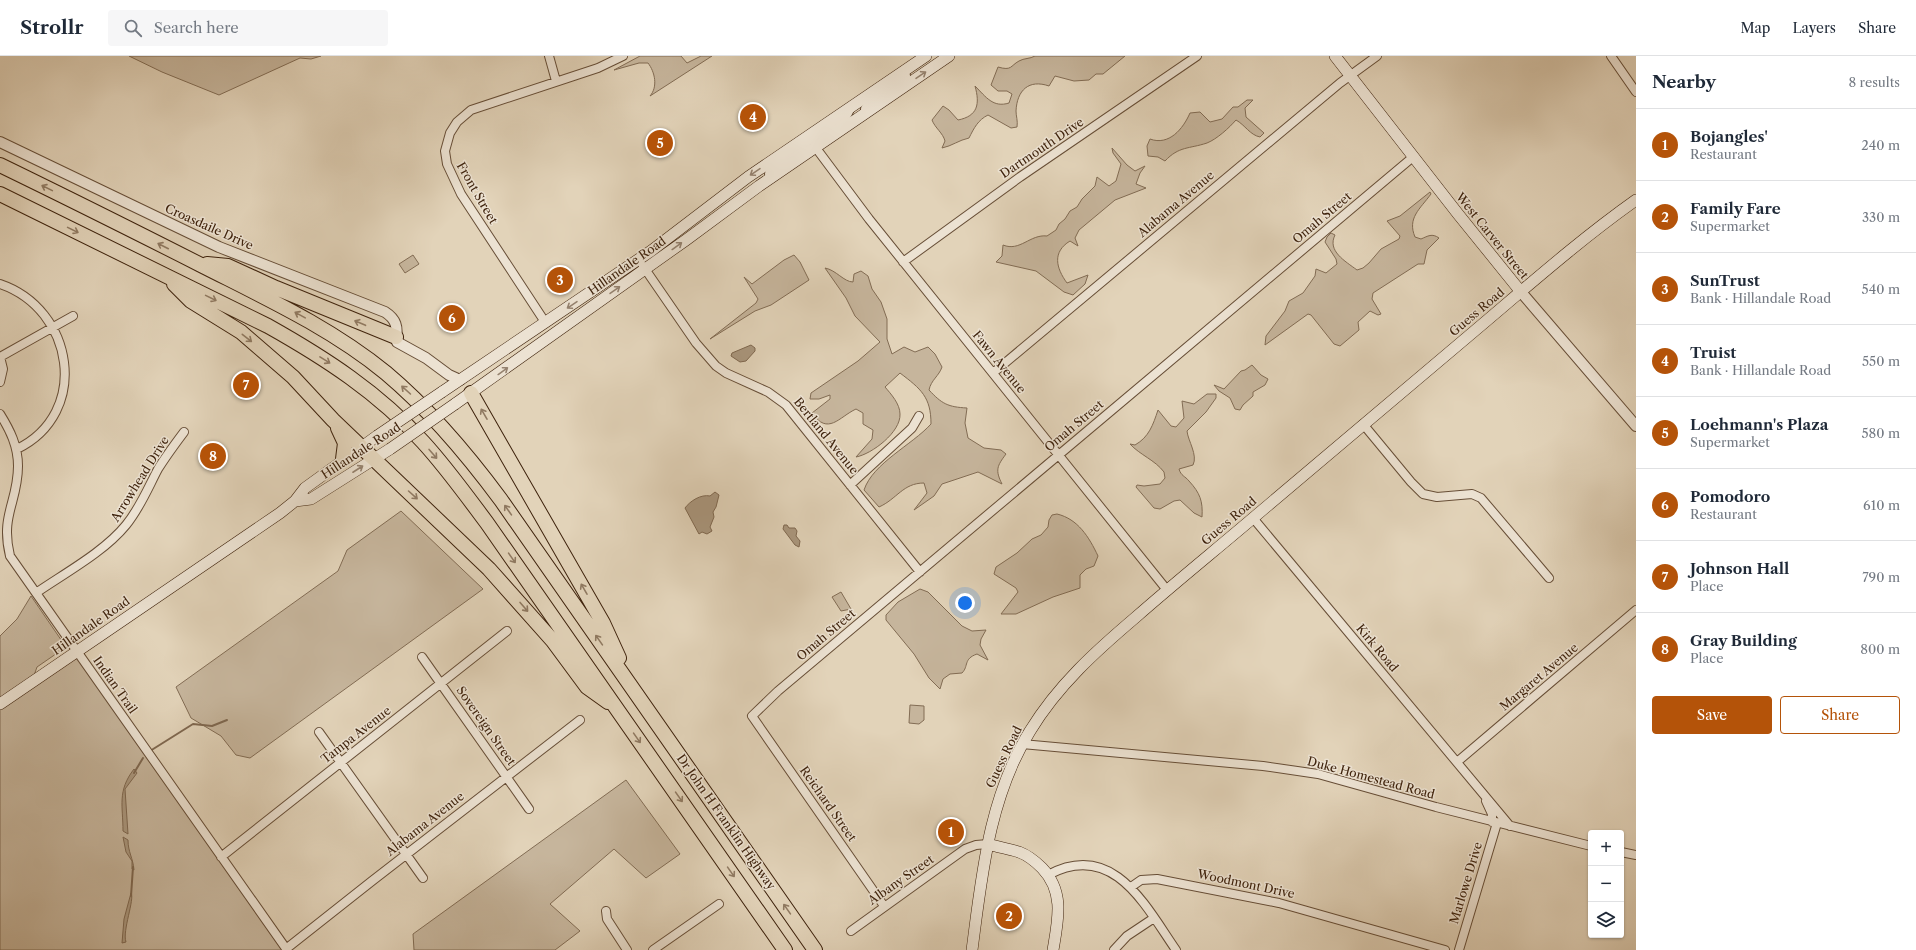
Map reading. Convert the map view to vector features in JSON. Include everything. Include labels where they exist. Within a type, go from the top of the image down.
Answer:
[{"type":"highway","points":[[0,165],[298,314],[340,340],[385,373],[429,412],[465,453],[498,495],[637,695]]},
{"type":"highway","points":[[0,194],[268,326],[298,343],[350,377],[398,417],[422,441],[459,486],[617,710],[777,943],[785,950]]},
{"type":"highway","points":[[198,263],[228,266],[276,288],[396,337]]},
{"type":"highway","points":[[163,274],[191,301],[228,323],[259,346],[293,377],[333,420],[463,543],[511,592],[552,640],[587,687],[617,710]]},
{"type":"highway","points":[[471,393],[603,623],[637,695]]},
{"type":"highway","points":[[333,420],[344,440],[343,459]]},
{"type":"highway","name":"Dr John H Franklin Highway","points":[[637,695],[814,947]]},
{"type":"main road","name":"Hillandale Road","points":[[0,704],[295,501],[305,488],[343,459],[639,259],[693,220],[748,177],[926,56]]},
{"type":"main road","name":"Hillandale Road","points":[[295,501],[311,499],[390,449],[645,269],[759,186],[949,56]]},
{"type":"main road","name":"West Carver Street","points":[[1335,56],[1413,157],[1521,292]]},
{"type":"main road","name":"Guess Road","points":[[972,950],[978,902],[988,844],[1000,792],[1022,744],[1042,712],[1068,679],[1094,653],[1363,424],[1594,232],[1636,200]]},
{"type":"main road","points":[[988,844],[1025,855],[1039,865],[1048,875],[1057,893],[1059,908],[1054,950]]},
{"type":"street","points":[[549,56],[556,81]]},
{"type":"street","name":"Front Street","points":[[545,322],[461,194],[446,164],[445,151],[450,133],[457,122],[471,110],[598,68],[623,56]]},
{"type":"street","name":"Dartmouth Drive","points":[[903,262],[1020,177],[1197,56]]},
{"type":"street","name":"Alabama Avenue","points":[[993,373],[1350,75],[1377,56]]},
{"type":"street","points":[[1611,56],[1636,92]]},
{"type":"street","points":[[858,118],[880,96],[902,81],[904,76],[903,72]]},
{"type":"street","points":[[816,148],[815,142],[817,139],[840,123],[846,116],[849,109]]},
{"type":"street","points":[[759,186],[784,161],[804,147],[808,137]]},
{"type":"street","name":"Croasdaile Drive","points":[[0,142],[219,247],[385,312],[395,321],[397,328],[396,337]]},
{"type":"street","name":"Fawn Avenue","points":[[816,148],[903,262],[1167,590]]},
{"type":"street","name":"Omah Street","points":[[752,716],[763,704],[1413,157]]},
{"type":"street","name":"Bertland Avenue","points":[[639,259],[707,357],[726,373],[778,398],[786,405],[920,572]]},
{"type":"street","points":[[0,284],[30,299],[53,327],[64,355],[65,367],[62,394],[56,412],[46,427],[35,439],[17,449]]},
{"type":"street","name":"West Carver Street","points":[[1521,292],[1636,426]]},
{"type":"street","points":[[0,382],[3,368],[0,357],[73,316]]},
{"type":"street","points":[[396,337],[415,345],[450,368],[471,393]]},
{"type":"street","name":"Indian Trail","points":[[0,414],[17,449],[17,476],[5,512],[3,531],[10,556],[287,950]]},
{"type":"street","points":[[850,485],[912,428],[919,416]]},
{"type":"street","points":[[1363,424],[1411,482],[1424,494],[1437,497],[1472,494],[1481,498],[1549,578]]},
{"type":"street","name":"Arrowhead Drive","points":[[36,593],[97,551],[121,531],[133,516],[165,457],[184,432]]},
{"type":"street","name":"Kirk Road","points":[[1253,518],[1510,826]]},
{"type":"street","name":"Margaret Avenue","points":[[1457,762],[1636,610]]},
{"type":"street","name":"Tampa Avenue","points":[[221,857],[506,631]]},
{"type":"street","name":"Sovereign Street","points":[[422,657],[530,808]]},
{"type":"street","name":"Reichard Street","points":[[752,716],[884,906]]},
{"type":"street","name":"Alabama Avenue","points":[[287,950],[506,776],[580,720]]},
{"type":"street","points":[[319,732],[423,878]]},
{"type":"street","name":"Duke Homestead Road","points":[[1022,744],[1246,764],[1298,771],[1335,778],[1510,826],[1588,845]]},
{"type":"street","name":"Kirk Road","points":[[1482,793],[1495,822]]},
{"type":"street","name":"Marlowe Drive","points":[[1459,950],[1495,822]]},
{"type":"street","name":"Albany Street","points":[[851,930],[965,849],[976,845],[988,844]]},
{"type":"street","points":[[1624,853],[1636,855]]},
{"type":"street","points":[[1048,875],[1067,866],[1085,865],[1115,874],[1131,887],[1176,950]]},
{"type":"street","name":"Woodmont Drive","points":[[1131,887],[1141,880],[1157,878],[1257,898],[1445,950]]},
{"type":"street","points":[[652,950],[719,904]]},
{"type":"street","points":[[606,911],[607,919],[627,950]]},
{"type":"street","points":[[1114,950],[1127,936],[1154,918]]},
{"type":"shaded area","points":[[129,56],[321,56],[311,59],[300,58],[219,95],[162,72]]},
{"type":"shaded area","points":[[640,56],[681,56],[687,63],[701,56],[712,56],[650,96],[654,88],[655,80],[648,63],[639,63],[614,70]]},
{"type":"shaded area","points":[[1035,56],[1125,56],[1103,74],[1096,74],[1089,80],[1074,81],[1055,76],[1049,86],[1042,84],[1030,85],[1025,88],[1019,97],[1016,111],[1017,127],[1011,128],[988,115],[979,122],[969,138],[942,148],[945,141],[944,138],[932,120],[943,106],[958,120],[970,116],[977,104],[977,92],[975,86],[986,98],[994,103],[1009,103],[1012,94],[1007,91],[998,91],[991,85],[998,67],[1008,68],[1021,60]]},
{"type":"shaded area","points":[[1247,100],[1253,100],[1245,108],[1246,117],[1264,133],[1260,137],[1253,134],[1236,120],[1215,139],[1201,145],[1180,150],[1165,161],[1158,157],[1148,156],[1147,146],[1150,139],[1157,141],[1163,140],[1174,135],[1183,125],[1190,113],[1200,112],[1210,122],[1222,119],[1233,107],[1238,107]]},
{"type":"shaded area","points":[[1112,148],[1127,165],[1135,171],[1145,166],[1140,173],[1136,184],[1146,188],[1115,200],[1079,230],[1075,238],[1078,246],[1070,241],[1060,250],[1058,255],[1058,266],[1067,283],[1088,275],[1085,284],[1073,295],[1064,292],[1036,271],[996,262],[1002,256],[1003,245],[1009,247],[1020,245],[1041,236],[1047,236],[1056,230],[1070,211],[1077,207],[1082,199],[1095,186],[1097,177],[1109,186],[1116,181],[1121,164],[1113,153]]},
{"type":"shaded area","points":[[1430,192],[1431,194],[1416,214],[1413,230],[1415,237],[1421,239],[1432,235],[1439,238],[1427,250],[1424,264],[1418,264],[1373,293],[1372,299],[1381,314],[1378,315],[1370,311],[1358,322],[1359,330],[1340,346],[1334,344],[1311,315],[1308,314],[1265,345],[1266,336],[1285,311],[1289,301],[1303,293],[1315,276],[1316,269],[1326,273],[1337,264],[1336,259],[1325,242],[1331,233],[1335,235],[1333,246],[1338,255],[1357,270],[1363,268],[1381,249],[1399,239],[1400,236],[1387,221],[1400,216]]},
{"type":"shaded area","points":[[413,255],[419,264],[405,273],[399,264]]},
{"type":"shaded area","points":[[794,255],[800,262],[809,280],[771,305],[755,311],[710,339],[756,303],[758,299],[744,277],[752,284],[784,260]]},
{"type":"shaded area","points":[[825,268],[853,282],[854,274],[861,271],[868,276],[872,289],[881,302],[887,319],[887,339],[892,354],[904,347],[915,352],[928,347],[935,354],[942,367],[931,383],[929,390],[938,399],[950,406],[967,408],[965,423],[968,438],[984,448],[1001,450],[1006,454],[998,468],[998,475],[1002,484],[978,472],[942,484],[934,496],[914,510],[927,493],[924,483],[905,488],[891,500],[879,507],[864,490],[869,480],[884,463],[931,424],[931,415],[927,400],[923,394],[914,384],[900,373],[885,387],[895,399],[900,410],[899,421],[896,428],[891,435],[877,447],[870,452],[856,457],[872,439],[873,430],[863,424],[863,413],[856,409],[834,423],[828,424],[818,420],[812,413],[830,399],[830,395],[819,399],[810,399],[811,393],[858,361],[880,342],[855,316],[846,298]]},
{"type":"shaded area","points":[[751,345],[755,348],[755,351],[746,361],[740,362],[731,356],[732,353]]},
{"type":"shaded area","points":[[1252,365],[1261,375],[1268,379],[1265,385],[1253,392],[1253,396],[1243,405],[1240,410],[1235,409],[1230,398],[1219,391],[1214,385],[1224,389],[1241,371]]},
{"type":"shaded area","points":[[1207,394],[1216,394],[1216,398],[1206,412],[1187,431],[1194,452],[1193,465],[1179,469],[1198,493],[1202,506],[1202,517],[1194,513],[1180,500],[1174,501],[1160,509],[1154,508],[1136,487],[1137,485],[1144,486],[1160,484],[1165,478],[1164,472],[1130,444],[1135,445],[1144,438],[1152,426],[1158,410],[1171,426],[1176,427],[1184,418],[1182,401],[1194,404]]},
{"type":"shaded area","points":[[715,492],[719,495],[710,527],[712,531],[707,534],[702,532],[699,534],[685,508],[696,499],[703,496],[710,496]]},
{"type":"shaded area","points":[[401,511],[483,589],[250,758],[236,755],[221,736],[191,718],[176,687],[338,571],[347,550]]},
{"type":"shaded area","points":[[1057,514],[1064,516],[1077,524],[1087,536],[1098,556],[1094,566],[1086,569],[1080,575],[1080,588],[1053,597],[1016,614],[1001,614],[1018,592],[1016,588],[994,574],[996,567],[1017,553],[1032,539],[1041,535],[1048,527],[1049,520],[1052,515]]},
{"type":"shaded area","points":[[784,525],[787,525],[789,528],[795,528],[797,531],[796,536],[800,541],[799,547],[795,545],[783,529]]},
{"type":"shaded area","points":[[920,589],[928,592],[962,626],[972,631],[986,630],[981,639],[980,645],[988,660],[977,654],[973,656],[968,660],[962,673],[950,674],[943,679],[940,689],[929,678],[914,654],[886,620],[886,615],[898,602]]},
{"type":"shaded area","points":[[841,592],[851,609],[841,611],[832,597]]},
{"type":"shaded area","points":[[31,596],[66,647],[37,667],[32,681],[75,655],[282,950],[0,950],[0,636],[17,619]]},
{"type":"shaded area","points":[[910,705],[924,706],[924,720],[919,724],[909,723]]},
{"type":"shaded area","points":[[134,769],[137,773],[125,789],[128,834],[123,831],[122,799],[125,784]]},
{"type":"shaded area","points":[[626,780],[680,854],[646,878],[614,849],[550,904],[580,931],[555,950],[414,950],[413,934]]},
{"type":"shaded area","points":[[123,837],[128,840],[134,870],[132,869],[132,861],[126,852]]},
{"type":"shaded area","points":[[131,893],[132,896],[125,937],[126,942],[122,943],[124,919]]},
{"type":"waterway","points":[[150,751],[193,724],[212,726],[227,720]]},
{"type":"waterway","points":[[134,773],[143,758]]},
{"type":"waterway","points":[[131,896],[133,867]]},
{"type":"place","name":"Truist","points":[[753,117]]},
{"type":"place","name":"Loehmann's Plaza","points":[[660,143]]},
{"type":"place","name":"SunTrust","points":[[560,280]]},
{"type":"place","name":"Pomodoro","points":[[452,318]]},
{"type":"place","name":"Johnson Hall","points":[[246,385]]},
{"type":"place","name":"Gray Building","points":[[213,456]]},
{"type":"place","name":"Bojangles'","points":[[951,832]]},
{"type":"place","name":"Family Fare","points":[[1009,916]]}]
